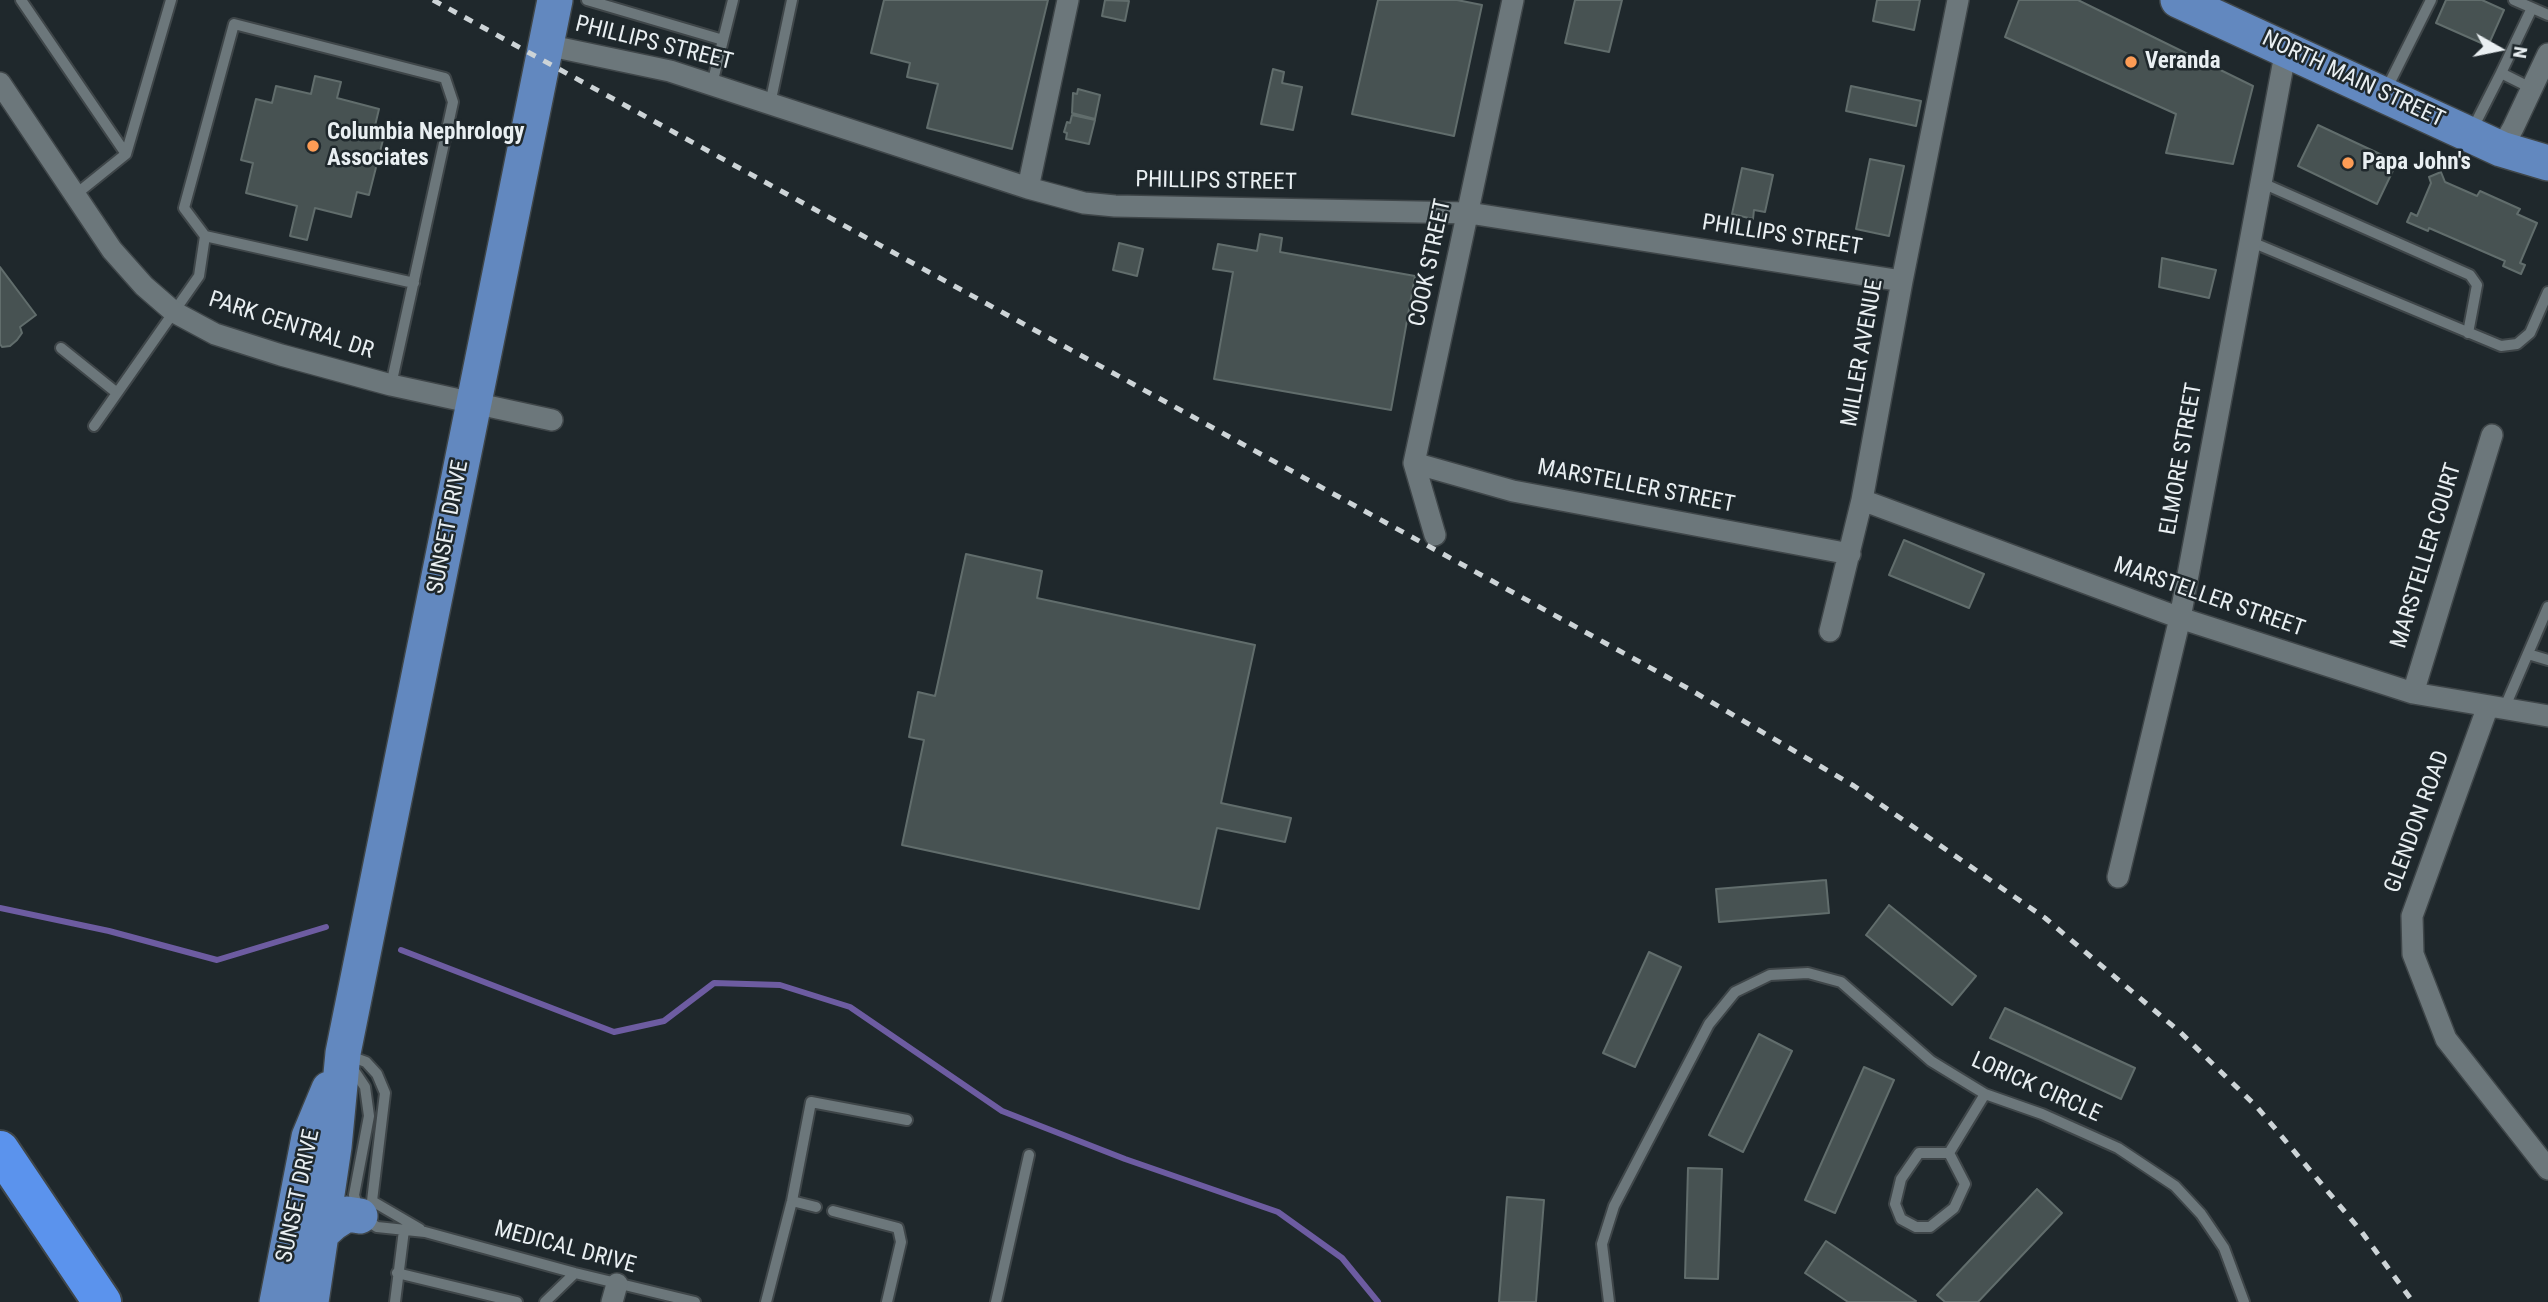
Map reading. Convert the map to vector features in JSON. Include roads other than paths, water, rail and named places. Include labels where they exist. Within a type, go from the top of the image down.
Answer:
[{"type":"highway","points":[[0,1150],[102,1302]]},
{"type":"main road","name":"SUNSET DRIVE","points":[[311,1302],[334,1147],[343,1053],[555,0]]},
{"type":"main road","name":"NORTH MAIN STREET","points":[[2178,0],[2383,96],[2531,161]]},
{"type":"main road","name":"SUNSET DRIVE","points":[[277,1302],[309,1137],[343,1053]]},
{"type":"main road","points":[[322,1233],[347,1214],[360,1216]]},
{"type":"street","points":[[1028,188],[1068,0]]},
{"type":"street","name":"COOK STREET","points":[[1435,535],[1414,463],[1513,0]]},
{"type":"street","name":"MILLER AVENUE","points":[[1830,631],[1862,499],[1958,0]]},
{"type":"street","name":"PHILLIPS STREET","points":[[546,45],[670,71],[1028,188],[1084,202],[1115,206],[1469,213],[1902,281]]},
{"type":"street","name":"ELMORE STREET","points":[[2118,877],[2180,618],[2286,49]]},
{"type":"street","points":[[2531,161],[2532,88],[2548,54]]},
{"type":"street","name":"PARK CENTRAL DR","points":[[0,83],[112,250],[144,286],[174,312],[215,334],[281,355],[474,405],[552,420]]},
{"type":"street","name":"MARSTELLER COURT","points":[[2413,693],[2492,435]]},
{"type":"street","name":"MARSTELLER STREET","points":[[1414,463],[1513,491],[1850,554]]},
{"type":"street","name":"MARSTELLER STREET","points":[[1862,499],[2180,618],[2413,693],[2548,716]]},
{"type":"street","name":"GLENDON ROAD","points":[[2496,708],[2412,916],[2413,954],[2446,1039],[2548,1169]]},
{"type":"lane","points":[[21,0],[126,153]]},
{"type":"lane","points":[[75,195],[126,153],[171,0]]},
{"type":"lane","points":[[587,0],[602,2],[723,40]]},
{"type":"lane","points":[[712,84],[733,0]]},
{"type":"lane","points":[[771,104],[792,0]]},
{"type":"lane","points":[[2383,96],[2431,0]]},
{"type":"lane","points":[[2514,0],[2548,15]]},
{"type":"lane","points":[[2470,134],[2532,8]]},
{"type":"lane","points":[[391,385],[414,283],[453,102],[445,78],[233,24],[184,208],[205,236],[414,283]]},
{"type":"lane","points":[[2501,74],[2532,88]]},
{"type":"lane","points":[[2260,182],[2470,275],[2477,285],[2468,332]]},
{"type":"lane","points":[[94,426],[199,276],[205,236]]},
{"type":"lane","points":[[2249,241],[2501,346],[2517,344],[2530,333],[2548,292]]},
{"type":"lane","points":[[61,348],[117,393]]},
{"type":"lane","points":[[2496,708],[2528,654],[2548,607]]},
{"type":"lane","points":[[2528,654],[2548,660]]},
{"type":"lane","name":"LORICK CIRCLE","points":[[1609,1302],[1602,1244],[1614,1206],[1709,1024],[1735,992],[1770,975],[1808,973],[1841,982],[1931,1061],[1985,1094],[2042,1114],[2118,1148],[2175,1186],[2201,1214],[2224,1248],[2244,1302]]},
{"type":"lane","points":[[343,1053],[365,1087],[369,1116],[354,1195],[360,1216]]},
{"type":"lane","name":"MEDICAL DRIVE","points":[[343,1053],[366,1062],[377,1074],[385,1093],[372,1201],[425,1232]]},
{"type":"lane","points":[[1949,1153],[1985,1094]]},
{"type":"lane","points":[[766,1302],[792,1201],[811,1102],[907,1120]]},
{"type":"lane","points":[[1919,1153],[1949,1153],[1965,1184],[1954,1208],[1930,1227],[1916,1227],[1901,1219],[1895,1204],[1901,1180],[1919,1153]]},
{"type":"lane","points":[[996,1302],[1029,1155]]},
{"type":"lane","points":[[792,1201],[816,1207]]},
{"type":"lane","points":[[833,1211],[898,1228],[901,1242],[887,1302]]},
{"type":"lane","name":"MEDICAL DRIVE","points":[[360,1216],[377,1227],[425,1232],[575,1273],[615,1293],[695,1302]]},
{"type":"lane","points":[[395,1302],[404,1230]]},
{"type":"lane","points":[[397,1273],[517,1302]]},
{"type":"lane","points":[[545,1302],[575,1273]]},
{"type":"waterway","points":[[0,908],[109,931],[217,960],[326,927]]},
{"type":"waterway","points":[[401,950],[614,1032],[664,1021],[714,983],[780,985],[850,1007],[1002,1111],[1125,1159],[1278,1212],[1342,1258],[1378,1302]]},
{"type":"railway","points":[[433,0],[1689,689],[1854,786],[2045,918],[2180,1032],[2257,1107],[2361,1231],[2413,1302]]},
{"type":"place","name":"Veranda","points":[[2131,62]]},
{"type":"place","name":"Columbia Nephrology Associates","points":[[313,146]]},
{"type":"place","name":"Papa John's","points":[[2348,163]]}]
